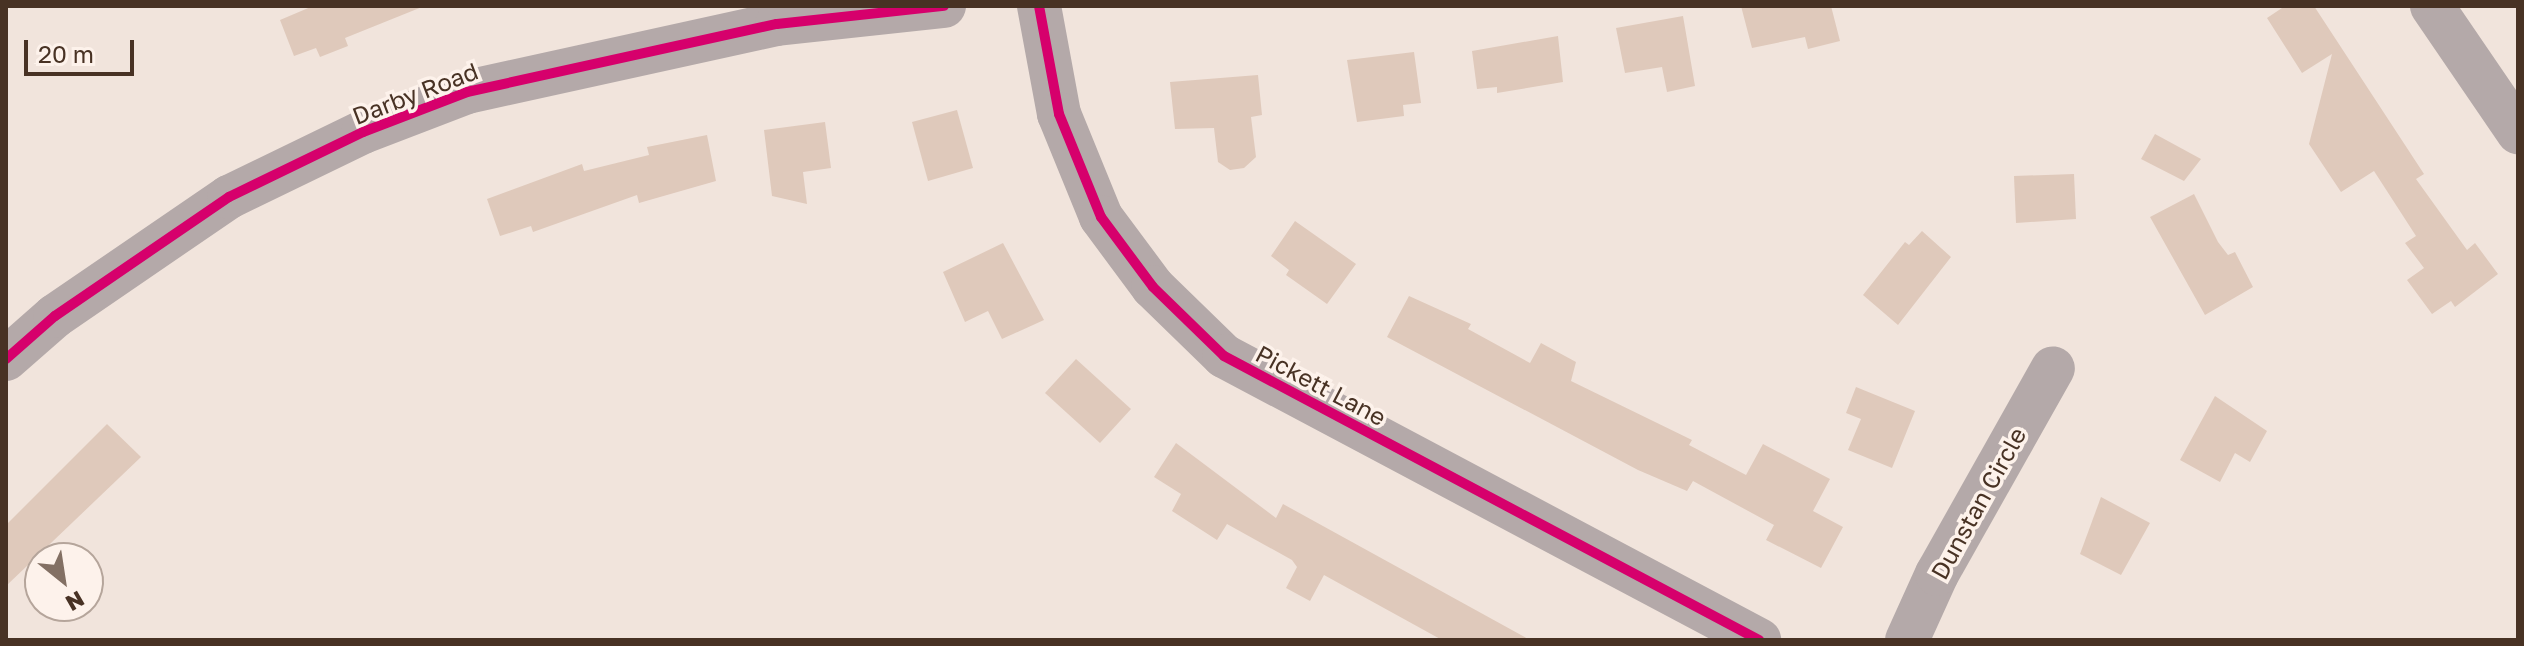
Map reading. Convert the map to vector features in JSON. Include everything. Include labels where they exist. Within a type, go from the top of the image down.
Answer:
[{"type":"street","name":"Darby Road","points":[[6,359],[55,316],[229,197],[363,132],[467,92],[777,24],[944,6]]},
{"type":"street","name":"Pickett Lane","points":[[1039,6],[1059,114],[1101,217],[1153,287],[1224,356],[1759,640]]},
{"type":"street","points":[[2432,6],[2518,132]]},
{"type":"street","name":"Dunstan Circle","points":[[1907,640],[1937,574],[2053,368]]},
{"type":"building","points":[[313,6],[422,7],[345,38],[348,46],[320,57],[316,48],[294,56],[280,20]]},
{"type":"building","points":[[1741,6],[1831,6],[1840,41],[1808,49],[1805,37],[1752,48]]},
{"type":"building","points":[[2285,6],[2314,6],[2424,174],[2416,179],[2467,250],[2475,243],[2498,274],[2455,307],[2451,301],[2432,314],[2407,280],[2424,268],[2405,243],[2416,236],[2374,171],[2341,192],[2309,144],[2332,54],[2302,73],[2267,18]]},
{"type":"building","points":[[1683,16],[1695,86],[1667,92],[1662,67],[1625,73],[1616,28]]},
{"type":"building","points":[[1558,36],[1563,82],[1497,93],[1497,87],[1477,89],[1472,51]]},
{"type":"building","points":[[1414,52],[1421,103],[1403,105],[1404,116],[1357,122],[1347,60]]},
{"type":"building","points":[[1258,75],[1262,115],[1251,117],[1256,157],[1244,168],[1230,170],[1218,162],[1214,128],[1175,129],[1170,82]]},
{"type":"building","points":[[957,110],[973,168],[928,181],[912,122]]},
{"type":"building","points":[[825,122],[831,168],[803,172],[807,204],[772,196],[764,130]]},
{"type":"building","points":[[2155,134],[2201,159],[2184,181],[2141,159]]},
{"type":"building","points":[[707,135],[716,181],[639,203],[637,195],[533,232],[531,226],[500,236],[487,199],[582,164],[584,171],[649,155],[647,147]]},
{"type":"building","points":[[2074,174],[2076,219],[2016,223],[2014,176]]},
{"type":"building","points":[[2194,194],[2218,242],[2228,255],[2235,252],[2253,287],[2205,315],[2150,217]]},
{"type":"building","points":[[1295,221],[1356,264],[1327,304],[1286,275],[1289,270],[1271,256]]},
{"type":"building","points":[[1922,231],[1951,257],[1898,325],[1863,295],[1905,242],[1909,245]]},
{"type":"building","points":[[1003,243],[1044,320],[1002,339],[988,311],[965,322],[943,272]]},
{"type":"building","points":[[1409,296],[1471,324],[1468,329],[1530,363],[1541,343],[1576,362],[1571,381],[1692,440],[1689,445],[1746,475],[1763,444],[1830,479],[1813,511],[1843,527],[1821,568],[1766,540],[1774,525],[1693,481],[1687,491],[1638,470],[1387,337]]},
{"type":"building","points":[[1076,359],[1131,409],[1100,443],[1045,393]]},
{"type":"building","points":[[1856,387],[1915,411],[1892,468],[1848,450],[1861,419],[1846,413]]},
{"type":"building","points":[[2215,396],[2267,431],[2250,462],[2235,453],[2220,482],[2180,460]]},
{"type":"building","points":[[107,424],[141,457],[52,542],[24,542],[24,569],[6,586],[6,525]]},
{"type":"building","points":[[1176,443],[1276,518],[1283,504],[1530,640],[1442,640],[1324,575],[1310,601],[1286,588],[1297,567],[1292,560],[1227,524],[1217,540],[1172,511],[1181,494],[1154,477]]},
{"type":"building","points":[[2101,497],[2150,523],[2121,575],[2080,554]]},
{"type":"cycle path","points":[[6,359],[55,316],[229,197],[363,132],[467,92],[777,24],[944,6]]},
{"type":"cycle path","points":[[1039,6],[1059,114],[1101,217],[1153,287],[1224,356],[1759,640]]}]
